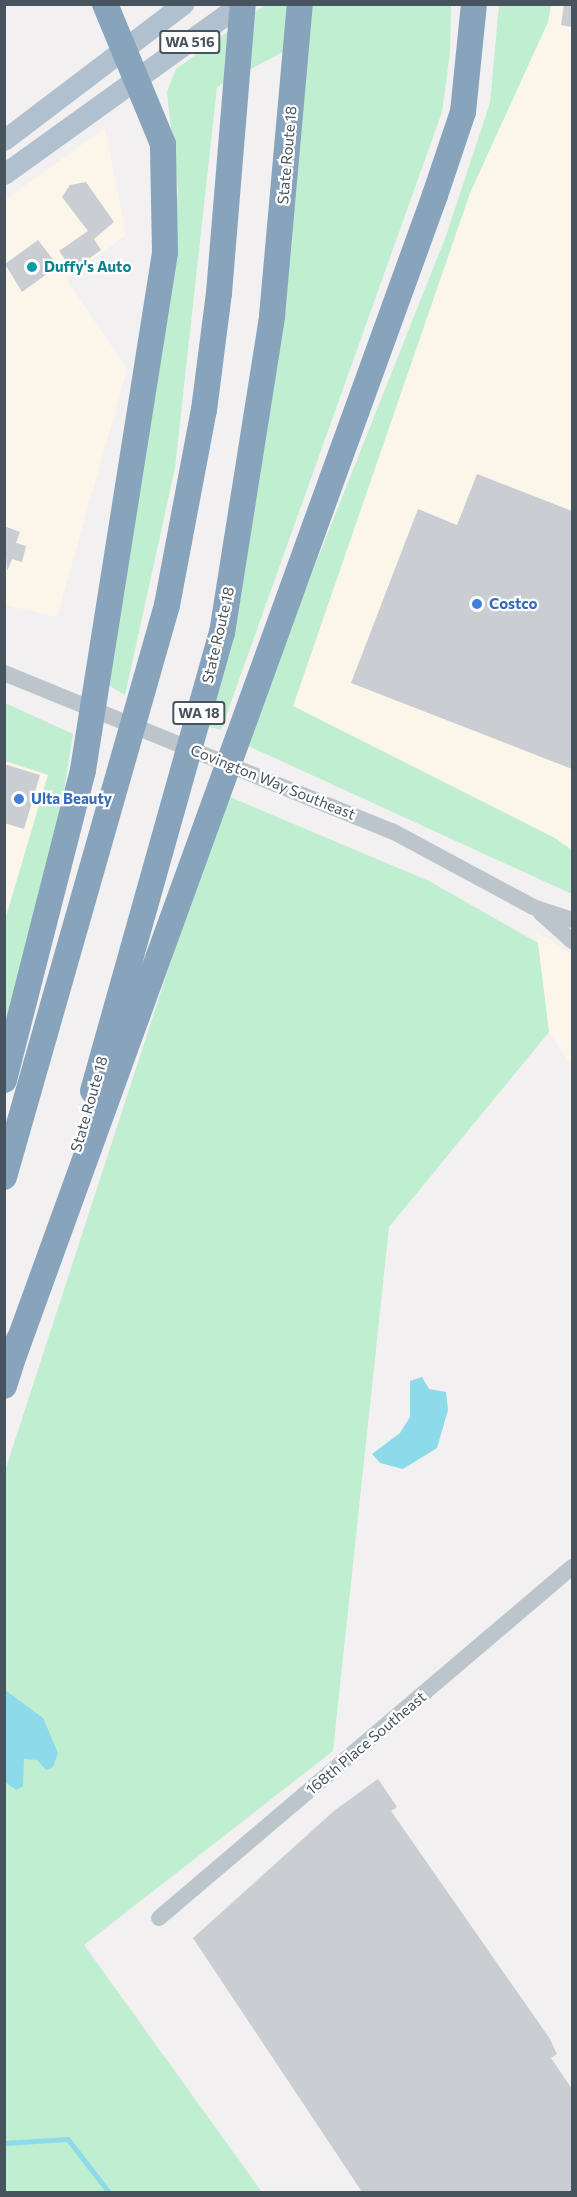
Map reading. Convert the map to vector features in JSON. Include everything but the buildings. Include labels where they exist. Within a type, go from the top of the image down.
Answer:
[{"type":"highway","points":[[4,1080],[82,770],[165,253],[163,144],[139,79],[122,48],[105,4]]},
{"type":"highway","points":[[4,1177],[167,606],[206,399],[238,75],[242,4]]},
{"type":"highway","name":"State Route 18","points":[[4,1386],[222,633],[272,316],[300,4]]},
{"type":"highway","points":[[14,1355],[435,195],[463,112],[474,4]]},
{"type":"main road","name":"WA 516","points":[[4,140],[122,48],[183,4]]},
{"type":"main road","name":"WA 516","points":[[4,174],[242,4]]},
{"type":"street","name":"Covington Way Southeast","points":[[4,673],[392,831],[533,907],[573,920]]},
{"type":"street","name":"Covington Way Southeast","points":[[533,907],[573,941]]},
{"type":"street","name":"168th Place Southeast","points":[[159,1918],[573,1567]]},
{"type":"shaded area","points":[[551,5],[572,5],[572,850],[293,707],[470,193],[548,22]]},
{"type":"shaded area","points":[[105,128],[126,235],[66,279],[127,369],[57,617],[5,605],[5,200]]},
{"type":"shaded area","points":[[5,727],[48,775],[5,920]]},
{"type":"shaded area","points":[[536,931],[572,954],[572,1066],[549,1032]]},
{"type":"green space","points":[[265,5],[451,5],[450,52],[442,112],[221,730],[207,726],[244,572],[278,358],[307,39],[217,87],[175,468],[125,695],[108,685],[178,191],[167,92],[176,69]]},
{"type":"green space","points":[[499,5],[551,5],[548,22],[470,193],[293,706],[555,838],[572,850],[572,894],[244,744],[446,236],[490,103]]},
{"type":"green space","points":[[5,703],[73,734],[54,853],[5,1031],[5,920],[48,775],[5,761]]},
{"type":"green space","points":[[225,795],[429,881],[538,943],[549,1032],[389,1227],[333,1751],[84,1945],[262,2192],[5,2192],[5,1471]]},
{"type":"water","points":[[422,1377],[429,1389],[446,1392],[448,1410],[437,1448],[403,1469],[380,1463],[372,1454],[400,1433],[410,1417],[410,1381]]},
{"type":"water","points":[[5,1690],[43,1718],[58,1753],[53,1767],[46,1770],[37,1760],[24,1759],[23,1786],[16,1790],[5,1782]]},
{"type":"waterway","points":[[4,2143],[68,2139],[109,2192]]},
{"type":"place","name":"Duffy's Auto","points":[[32,267]]},
{"type":"place","name":"Costco","points":[[477,604]]},
{"type":"place","name":"Ulta Beauty","points":[[19,799]]}]
